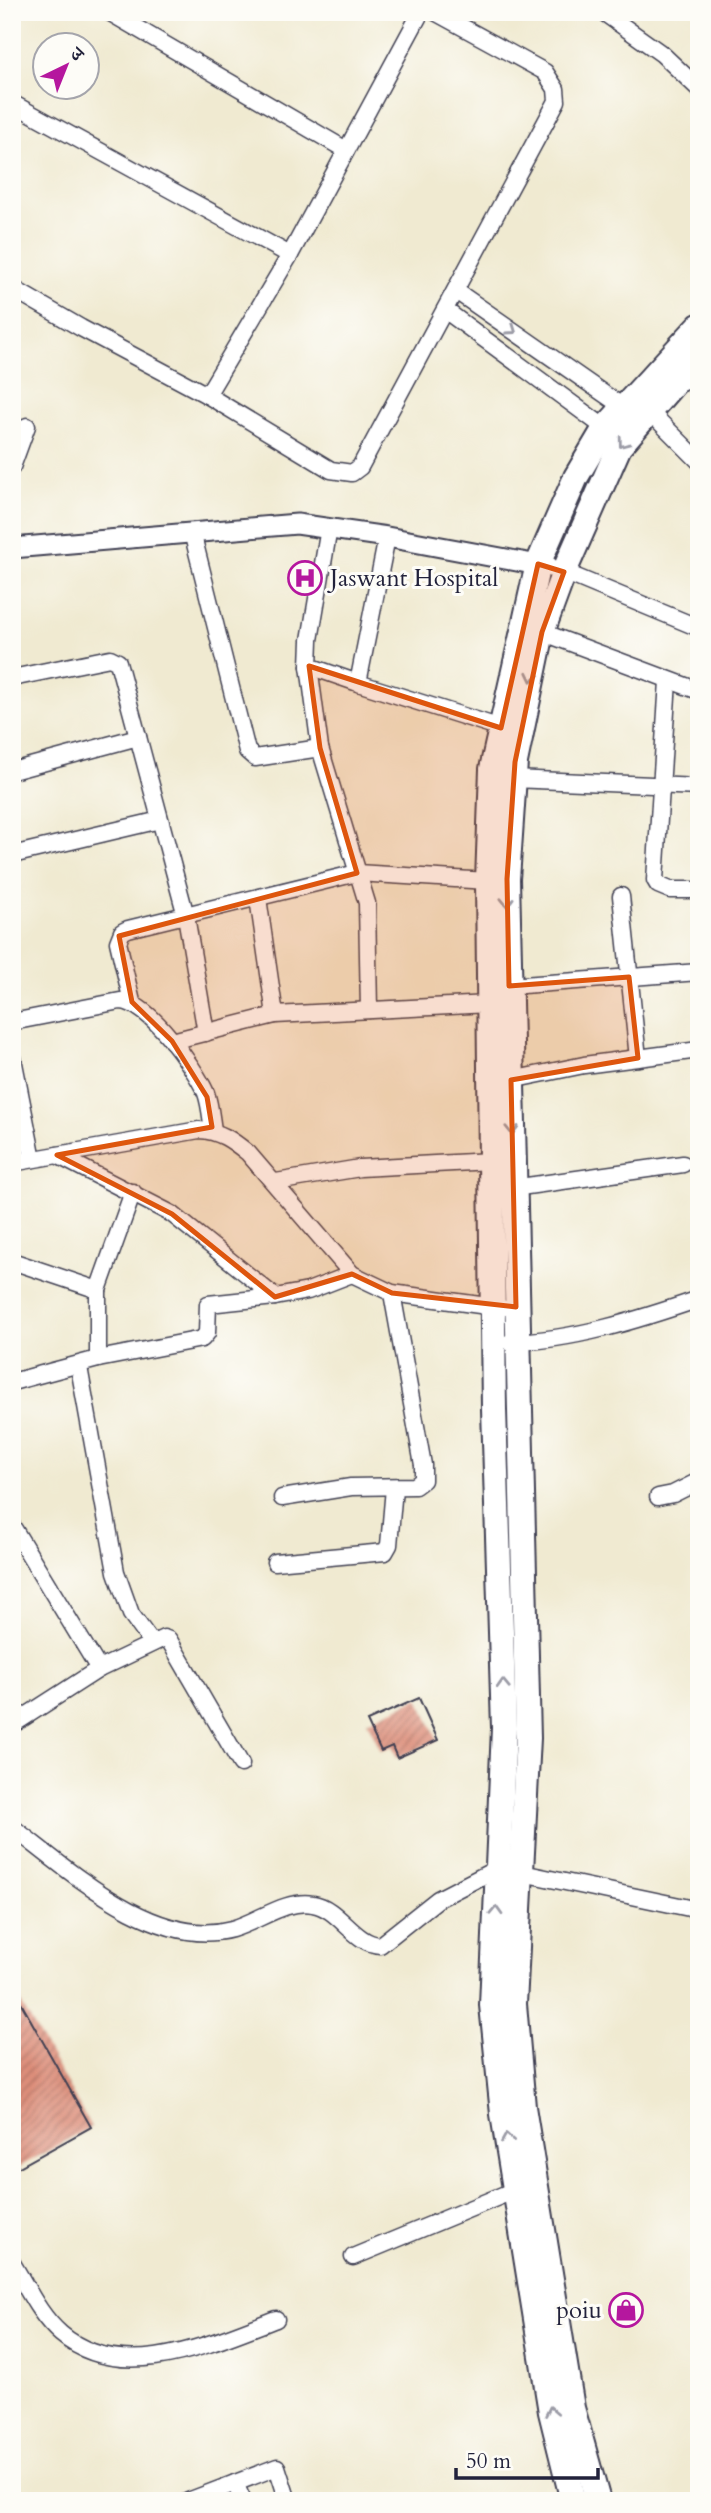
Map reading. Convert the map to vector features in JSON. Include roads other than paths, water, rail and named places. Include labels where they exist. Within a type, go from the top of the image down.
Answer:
[{"type":"main road","points":[[505,1308],[491,1161],[488,881],[492,769],[538,564],[576,477],[605,428],[699,326]]},
{"type":"main road","points":[[573,2501],[551,2412],[545,2309],[512,2104],[492,2005],[510,1869],[504,1728],[505,1308],[513,1188],[507,879],[513,779],[541,632],[564,572],[619,447],[649,411],[690,381],[699,354]]},
{"type":"main road","points":[[545,2309],[598,2501]]},
{"type":"street","points":[[109,12],[346,150]]},
{"type":"street","points":[[208,395],[290,255],[421,12]]},
{"type":"street","points":[[12,288],[208,395],[331,470],[352,473],[360,467],[557,101],[556,89],[545,72],[435,12]]},
{"type":"street","points":[[603,12],[662,54],[699,89]]},
{"type":"street","points":[[12,103],[290,255]]},
{"type":"street","points":[[456,290],[623,407]]},
{"type":"street","points":[[445,310],[605,428]]},
{"type":"street","points":[[649,411],[699,461]]},
{"type":"street","points":[[12,467],[27,426]]},
{"type":"street","points":[[12,548],[279,524],[329,528],[538,564],[564,572],[699,628]]},
{"type":"street","points":[[329,528],[312,627],[309,666],[320,748],[368,911],[369,1010]]},
{"type":"street","points":[[192,532],[247,751],[255,758],[320,748]]},
{"type":"street","points":[[358,682],[387,537]]},
{"type":"street","points":[[541,632],[699,691]]},
{"type":"street","points":[[12,678],[113,658],[118,662],[186,916],[206,1033]]},
{"type":"street","points":[[309,666],[501,728]]},
{"type":"street","points":[[668,681],[655,880],[658,885],[670,890],[699,890]]},
{"type":"street","points":[[12,771],[138,737]]},
{"type":"street","points":[[513,779],[699,787]]},
{"type":"street","points":[[12,855],[159,820]]},
{"type":"street","points":[[132,1002],[119,936],[128,929],[357,873],[488,881]]},
{"type":"street","points":[[621,896],[638,1058]]},
{"type":"street","points":[[258,898],[275,1015]]},
{"type":"street","points":[[509,986],[699,972]]},
{"type":"street","points":[[12,1022],[120,1001],[132,1002],[172,1041],[207,1097],[213,1130]]},
{"type":"street","points":[[172,1041],[275,1015],[489,1004]]},
{"type":"street","points":[[511,1080],[699,1050]]},
{"type":"street","points":[[12,1053],[33,1159]]},
{"type":"street","points":[[12,1163],[199,1130],[213,1130],[230,1138],[276,1182],[352,1274],[392,1293],[505,1308]]},
{"type":"street","points":[[57,1155],[172,1214],[275,1297]]},
{"type":"street","points":[[276,1182],[360,1168],[491,1161]]},
{"type":"street","points":[[513,1188],[683,1164]]},
{"type":"street","points":[[98,1359],[97,1290],[133,1192]]},
{"type":"street","points":[[12,1261],[97,1290]]},
{"type":"street","points":[[12,1382],[79,1367],[98,1359],[204,1337],[207,1333],[207,1307],[211,1302],[275,1297],[308,1291],[352,1274]]},
{"type":"street","points":[[282,1498],[339,1488],[394,1488],[423,1480],[423,1465],[392,1293]]},
{"type":"street","points":[[505,1342],[600,1329],[699,1299]]},
{"type":"street","points":[[79,1367],[116,1572],[131,1614],[152,1643]]},
{"type":"street","points":[[658,1497],[673,1494],[699,1480]]},
{"type":"street","points":[[275,1562],[385,1552],[389,1545],[394,1488]]},
{"type":"street","points":[[12,1526],[99,1669]]},
{"type":"street","points":[[15,1717],[99,1669],[164,1638],[173,1645],[241,1764]]},
{"type":"street","points":[[12,1828],[91,1887],[141,1916],[174,1928],[204,1933],[232,1929],[281,1909],[313,1904],[328,1910],[370,1943],[380,1945],[439,1899],[510,1869],[699,1910]]},
{"type":"street","points":[[353,2257],[526,2190]]},
{"type":"street","points":[[12,2263],[42,2312],[60,2333],[81,2348],[111,2357],[161,2356],[198,2348],[276,2319]]},
{"type":"street","points":[[188,2501],[277,2467],[288,2501]]},
{"type":"street","points":[[235,2483],[243,2501]]},
{"type":"place","name":"Jaswant Hospital","points":[[305,578]]},
{"type":"place","name":"poiu","points":[[626,2310]]}]
